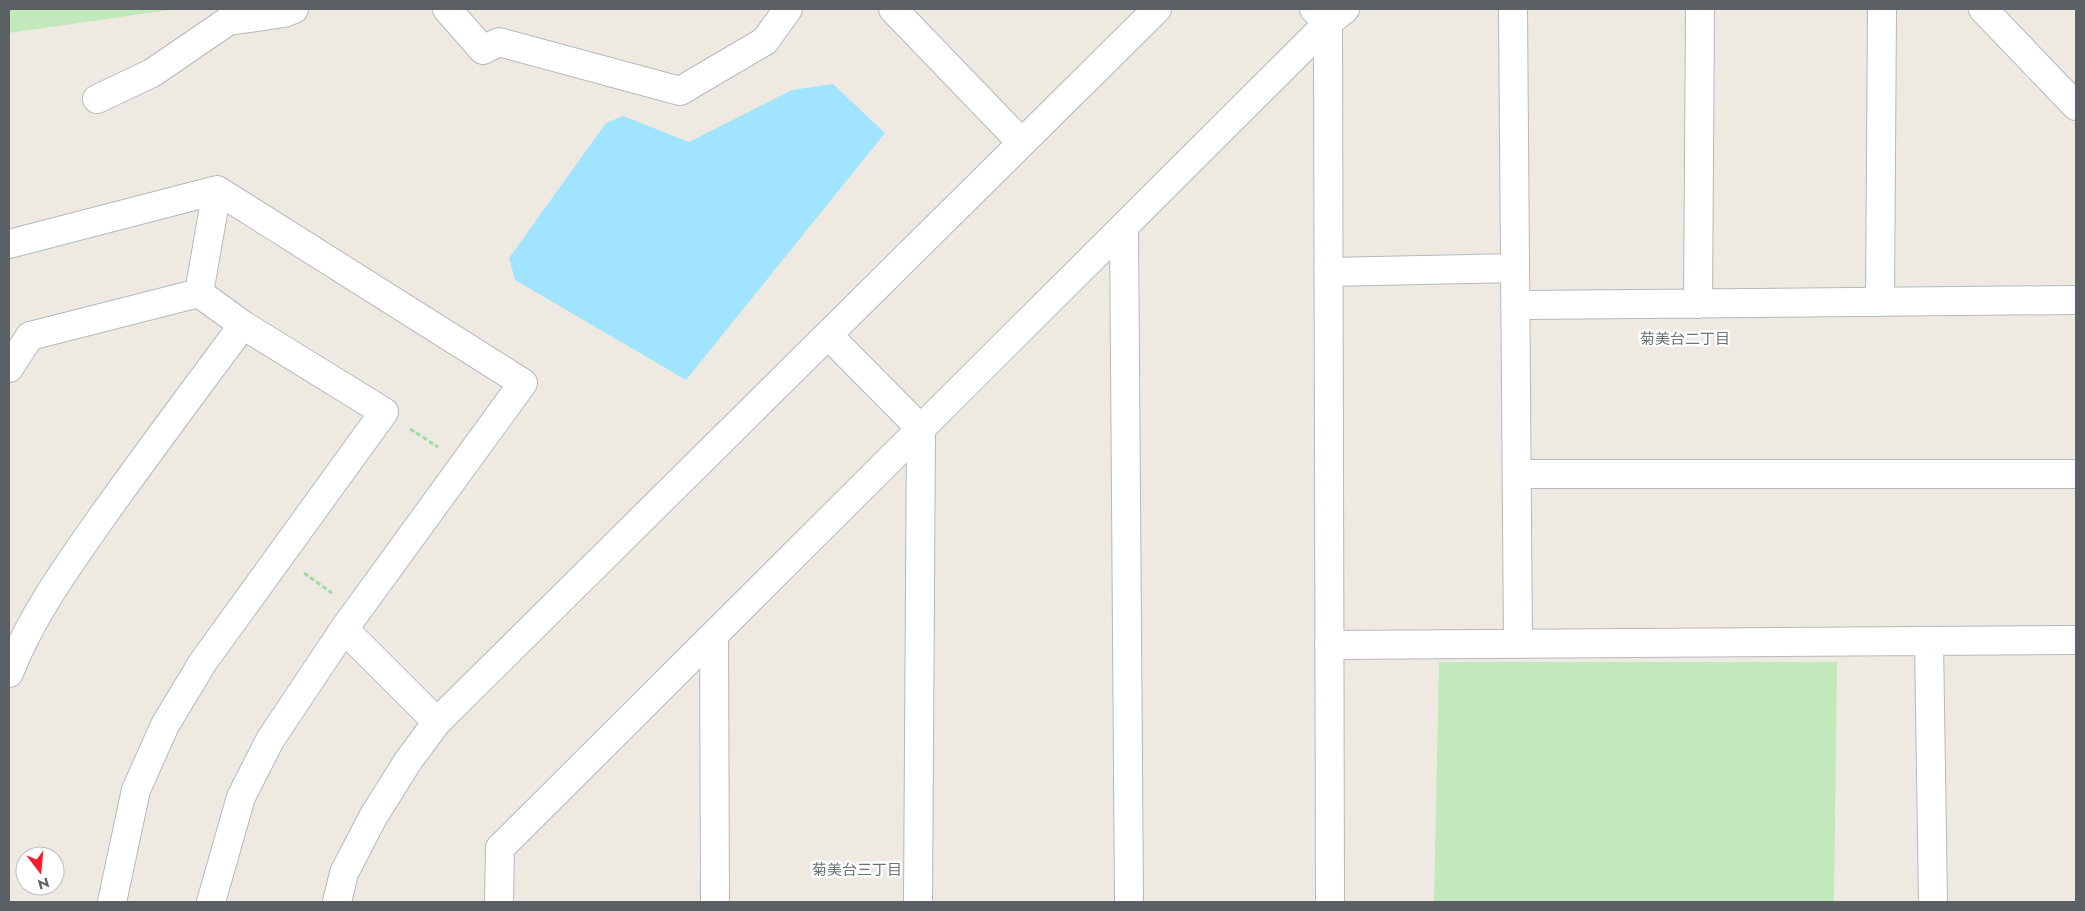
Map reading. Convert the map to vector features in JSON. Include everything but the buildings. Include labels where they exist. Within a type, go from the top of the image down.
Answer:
[{"type":"street","points":[[97,99],[152,73],[228,21],[284,13],[294,9]]},
{"type":"street","points":[[447,9],[483,50],[499,42],[680,91],[765,41],[788,9]]},
{"type":"street","points":[[893,9],[1021,142]]},
{"type":"street","points":[[337,902],[344,873],[373,817],[408,762],[437,722],[1157,9]]},
{"type":"street","points":[[1513,9],[1518,644]]},
{"type":"street","points":[[1698,304],[1700,9]]},
{"type":"street","points":[[1880,302],[1882,9]]},
{"type":"street","points":[[1983,9],[2076,106]]},
{"type":"street","points":[[499,902],[500,848],[1124,226],[1329,14]]},
{"type":"street","points":[[1329,14],[1330,902]]},
{"type":"street","points":[[199,293],[217,190]]},
{"type":"street","points":[[9,244],[217,190],[523,382],[350,620],[270,740],[241,797],[211,902]]},
{"type":"street","points":[[1124,226],[1129,902]]},
{"type":"street","points":[[1328,272],[1515,268]]},
{"type":"street","points":[[9,368],[30,336],[199,293],[244,325],[384,412],[203,662],[165,725],[136,790],[112,902]]},
{"type":"street","points":[[1515,305],[2076,300]]},
{"type":"street","points":[[9,673],[17,653],[61,575],[176,413],[244,325]]},
{"type":"street","points":[[828,335],[921,428],[918,902]]},
{"type":"street","points":[[1517,474],[2076,474]]},
{"type":"street","points":[[350,620],[437,722]]},
{"type":"street","points":[[714,636],[715,902]]},
{"type":"street","points":[[1329,645],[2076,640]]},
{"type":"street","points":[[1929,641],[1933,902]]},
{"type":"path","points":[[384,412],[464,464]]},
{"type":"path","points":[[280,556],[350,620]]},
{"type":"green space","points":[[9,9],[176,9],[9,33]]},
{"type":"green space","points":[[1439,662],[1837,662],[1834,902],[1434,902]]},
{"type":"water","points":[[833,84],[885,133],[686,380],[515,280],[509,258],[606,123],[623,116],[689,142],[792,90]]},
{"type":"district","name":"菊美台二丁目","points":[[1685,339]]},
{"type":"district","name":"菊美台三丁目","points":[[857,870]]}]
